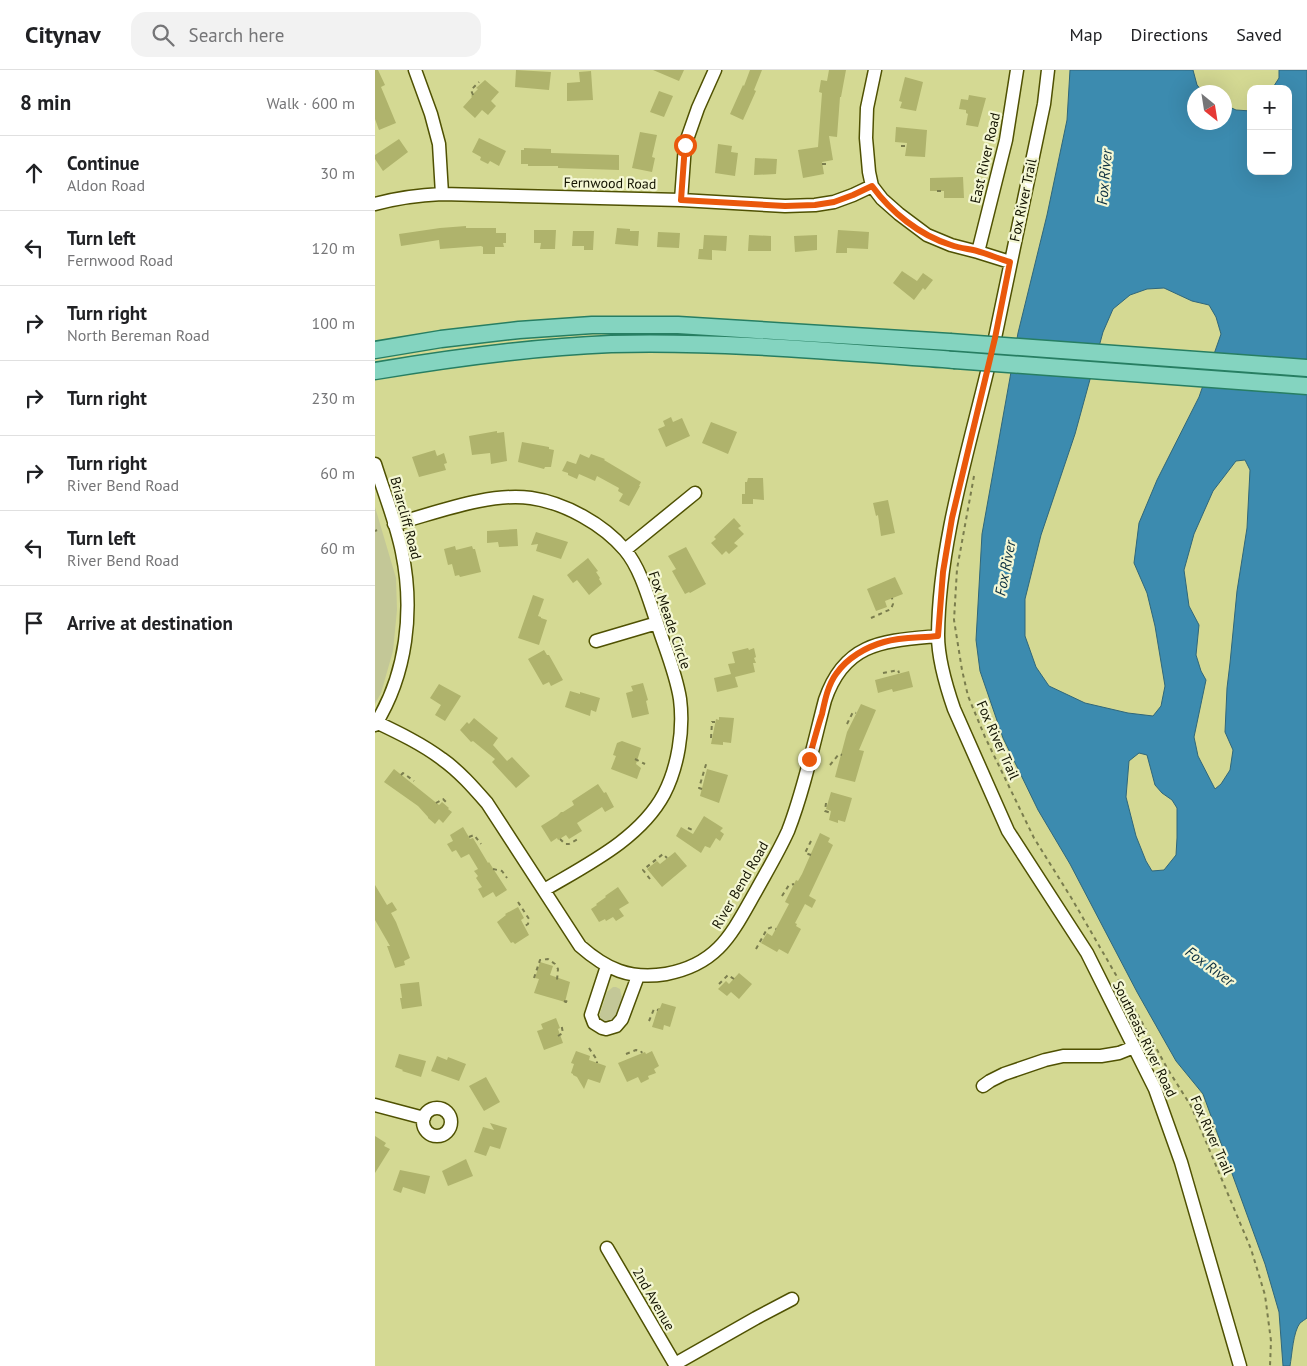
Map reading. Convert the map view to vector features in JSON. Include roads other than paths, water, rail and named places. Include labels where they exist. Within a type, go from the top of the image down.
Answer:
[{"type":"main road","points":[[375,350],[441,339],[519,330],[592,325],[678,325],[950,342],[1307,368]]},
{"type":"main road","points":[[375,371],[449,359],[560,347],[611,344],[733,345],[1307,386]]},
{"type":"street","points":[[681,200],[685,145],[698,108],[715,70]]},
{"type":"street","points":[[875,70],[867,108],[866,138],[872,186],[882,199],[927,235],[951,245],[1010,262]]},
{"type":"street","name":"East River Road","points":[[978,252],[1006,140],[1017,70]]},
{"type":"street","name":"Southeast River Road","points":[[1048,70],[1044,104],[995,338],[952,518],[943,572],[938,636],[943,670],[948,692],[1008,830],[1087,954],[1155,1089],[1181,1162],[1241,1366]]},
{"type":"street","points":[[419,71],[441,154],[442,194]]},
{"type":"street","name":"Fernwood Road","points":[[375,204],[394,199],[442,194],[681,200],[785,206],[815,205],[834,202],[872,186]]},
{"type":"street","name":"Briarcliff Road","points":[[375,464],[401,551],[406,582],[407,613],[405,637],[397,676],[387,704],[376,724]]},
{"type":"street","points":[[625,550],[695,493]]},
{"type":"street","name":"Fox Meade Circle","points":[[394,524],[480,501],[503,497],[531,498],[556,505],[593,522],[625,550],[643,582],[669,657],[679,698],[681,714],[680,734],[671,778],[664,794],[642,824],[603,855],[544,890]]},
{"type":"street","points":[[596,641],[657,623]]},
{"type":"street","name":"River Bend Road","points":[[376,724],[424,747],[443,759],[472,786],[487,803],[580,946],[593,958],[621,972],[638,976],[659,975],[694,965],[713,953],[724,943],[736,927],[787,832],[800,796],[825,700],[836,674],[856,654],[870,646],[893,640],[938,636]]},
{"type":"street","points":[[607,966],[591,1015],[594,1023],[602,1028],[614,1027],[621,1021],[638,976]]},
{"type":"street","points":[[983,1086],[1004,1074],[1045,1060],[1063,1056],[1101,1056],[1119,1053],[1133,1047]]},
{"type":"street","points":[[375,1105],[423,1118]]},
{"type":"street","name":"2nd Avenue","points":[[607,1248],[676,1365]]},
{"type":"street","points":[[676,1365],[792,1299]]},
{"type":"water","name":"Fox River","points":[[1070,70],[1193,70],[1197,85],[1187,85],[1187,130],[1232,130],[1232,108],[1247,111],[1247,175],[1292,175],[1292,85],[1275,85],[1279,78],[1279,70],[1307,70],[1307,1318],[1300,1323],[1296,1332],[1290,1366],[1283,1366],[1279,1312],[1265,1264],[1203,1094],[1176,1061],[1137,992],[1070,864],[1038,810],[1003,738],[980,671],[976,640],[982,534],[1018,333],[1047,215],[1067,120]],"holes":[[[1164,288],[1192,301],[1209,305],[1216,317],[1221,334],[1199,397],[1157,480],[1139,523],[1134,563],[1147,593],[1155,626],[1165,686],[1161,706],[1153,716],[1128,713],[1085,703],[1049,686],[1036,667],[1025,636],[1025,599],[1041,535],[1075,434],[1103,332],[1113,309],[1130,295],[1147,289]],[[1245,460],[1250,470],[1247,528],[1237,591],[1227,688],[1225,732],[1233,750],[1230,770],[1221,784],[1215,789],[1198,756],[1194,737],[1206,680],[1196,655],[1199,625],[1189,606],[1184,570],[1194,534],[1213,491],[1236,461]],[[1139,753],[1147,755],[1155,785],[1172,800],[1177,808],[1176,855],[1164,870],[1152,871],[1146,861],[1136,836],[1126,797],[1129,761]]]}]
